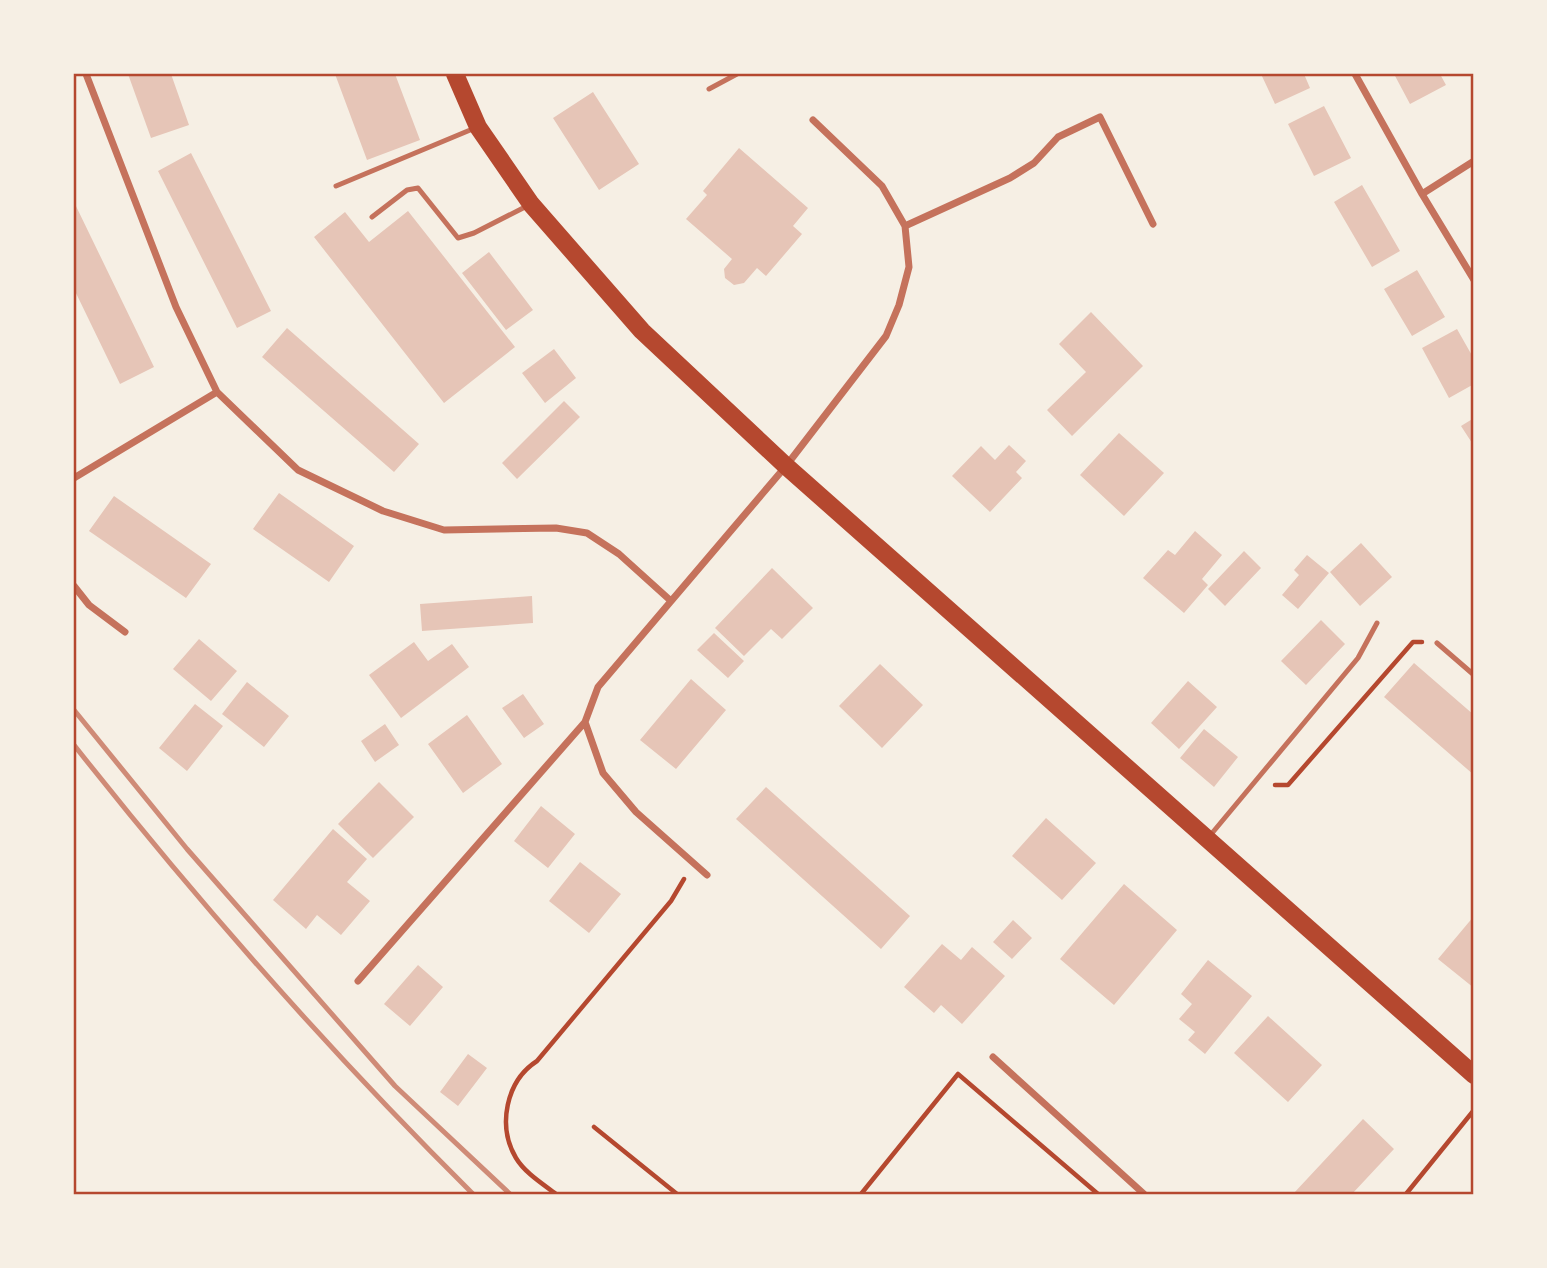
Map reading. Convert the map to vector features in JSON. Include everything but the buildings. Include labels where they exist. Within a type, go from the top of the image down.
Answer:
[{"type":"main road","points":[[455,74],[478,127],[531,204],[642,331],[786,466],[1474,1075]]},
{"type":"street","points":[[86,74],[176,307],[217,392],[298,470],[383,511],[444,530],[556,528],[587,533],[619,554],[671,601]]},
{"type":"street","points":[[1355,74],[1462,264],[1474,280]]},
{"type":"street","points":[[905,226],[1010,178],[1034,163],[1058,137],[1100,117],[1153,224]]},
{"type":"street","points":[[358,981],[585,722],[598,687],[786,466],[886,337],[899,305],[909,267],[905,226],[882,186],[813,120]]},
{"type":"street","points":[[1422,194],[1474,161]]},
{"type":"street","points":[[74,478],[217,392]]},
{"type":"street","points":[[74,586],[89,605],[125,632]]},
{"type":"street","points":[[585,722],[603,773],[636,812],[707,875]]},
{"type":"street","points":[[993,1056],[1144,1195]]},
{"type":"lane","points":[[709,89],[737,74]]},
{"type":"lane","points":[[336,186],[478,127]]},
{"type":"lane","points":[[372,217],[407,190],[418,188],[458,238],[474,233],[531,204]]},
{"type":"lane","points":[[1207,839],[1358,657],[1377,623]]},
{"type":"lane","points":[[1437,643],[1474,675]]},
{"type":"path","points":[[1251,786],[1288,785],[1413,642],[1437,643]]},
{"type":"path","points":[[556,1195],[516,1158],[506,1133],[513,1084],[525,1069],[537,1061],[671,901],[694,864]]},
{"type":"path","points":[[861,1195],[958,1074],[1098,1195]]},
{"type":"path","points":[[1406,1195],[1474,1110]]},
{"type":"path","points":[[594,1126],[677,1195]]},
{"type":"railway","points":[[74,710],[187,849],[395,1086],[510,1194]]},
{"type":"railway","points":[[74,745],[169,862],[267,976],[368,1086],[473,1194]]}]
